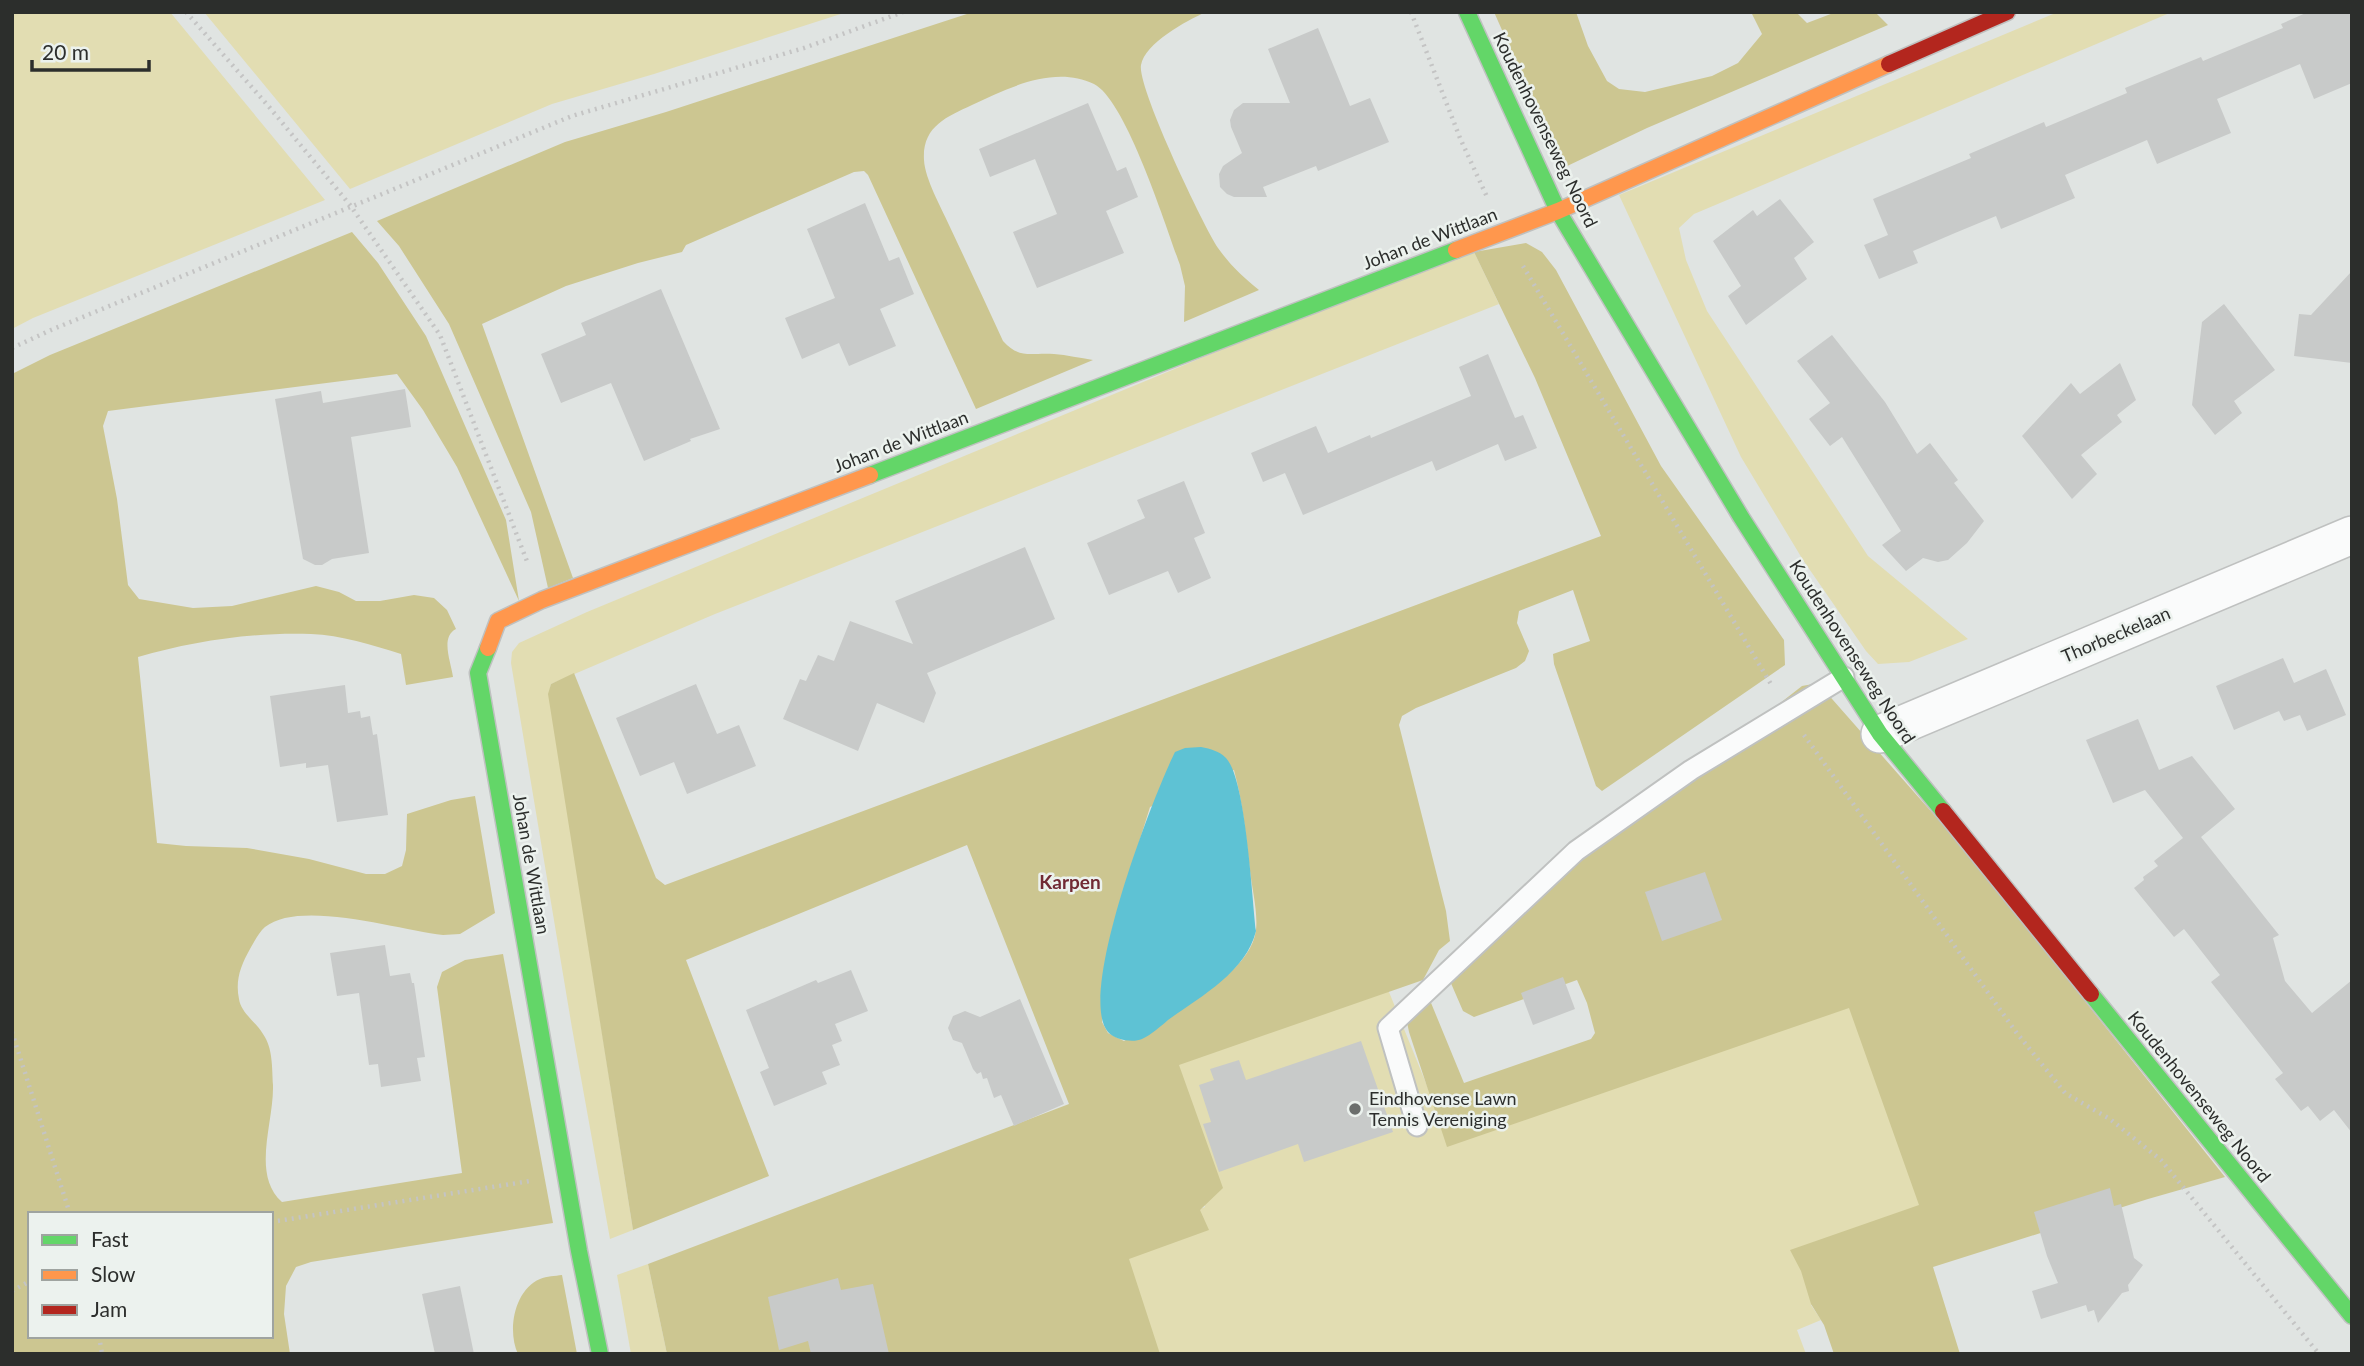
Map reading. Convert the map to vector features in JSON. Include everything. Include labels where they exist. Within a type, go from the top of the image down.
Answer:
[{"type":"street","name":"Koudenhovenseweg Noord","points":[[1467,12],[1558,211],[1741,517],[1880,734],[2352,1316]]},
{"type":"street","name":"Johan de Wittlaan","points":[[600,1354],[478,673],[498,621],[542,600],[1558,211],[2007,12]]},
{"type":"street","name":"Thorbeckelaan","points":[[1880,734],[2352,535]]},
{"type":"lane","points":[[1417,1126],[1388,1028],[1576,852],[1691,770],[1843,677]]},
{"type":"path","points":[[186,12],[350,205],[440,335],[542,600]]},
{"type":"path","points":[[12,348],[350,205],[572,116],[804,48],[903,12]]},
{"type":"path","points":[[12,1032],[69,1212]]},
{"type":"path","points":[[273,1222],[566,1175]]},
{"type":"path","points":[[12,1291],[28,1282]]},
{"type":"shaded area","points":[[12,12],[170,12],[325,200],[33,318],[12,329]]},
{"type":"shaded area","points":[[204,12],[847,12],[552,104],[350,189]]},
{"type":"shaded area","points":[[973,12],[1206,12],[1178,27],[1150,49],[1141,65],[1143,78],[1172,156],[1210,234],[1227,260],[1259,290],[1184,322],[1185,286],[1180,265],[1132,138],[1106,95],[1094,84],[1063,77],[1032,81],[1001,92],[953,114],[931,131],[924,149],[927,176],[1003,341],[1021,353],[1059,354],[1093,360],[976,409],[864,171],[854,172],[686,245],[682,252],[566,286],[482,324],[573,578],[548,588],[531,512],[449,324],[399,246],[377,221],[565,142]]},
{"type":"shaded area","points":[[1494,12],[1576,12],[1588,46],[1607,81],[1619,89],[1645,92],[1712,76],[1738,63],[1762,34],[1751,12],[1796,12],[1807,23],[1836,12],[1875,12],[1888,25],[1647,128],[1563,168]]},
{"type":"shaded area","points":[[2058,12],[2172,12],[1694,214],[1679,228],[1686,260],[1707,311],[1868,556],[1968,639],[1909,662],[1878,664],[1866,651],[1803,560],[1741,457],[1619,195]]},
{"type":"shaded area","points":[[352,232],[378,263],[426,336],[506,520],[519,601],[457,467],[423,410],[397,374],[108,411],[103,426],[117,499],[128,585],[139,599],[193,608],[232,606],[316,586],[339,592],[356,601],[380,601],[414,595],[434,598],[447,610],[456,629],[448,638],[447,644],[453,677],[406,685],[401,654],[334,636],[267,634],[180,646],[138,657],[157,843],[247,848],[309,859],[366,874],[385,874],[402,866],[406,850],[407,814],[451,800],[475,796],[495,913],[460,934],[443,935],[351,919],[301,916],[281,919],[265,927],[250,949],[240,973],[238,992],[240,1004],[269,1045],[273,1085],[266,1147],[268,1177],[282,1202],[462,1173],[437,987],[442,972],[465,960],[503,954],[553,1223],[311,1262],[296,1267],[286,1286],[284,1314],[290,1354],[12,1354],[12,374],[50,355]]},
{"type":"shaded area","points":[[1526,243],[1542,252],[1556,270],[1661,466],[1784,640],[1785,665],[1602,791],[1596,786],[1554,664],[1553,654],[1590,641],[1573,590],[1519,611],[1517,623],[1529,651],[1525,661],[1516,668],[1402,716],[1399,725],[1446,911],[1450,941],[1439,950],[1423,980],[1179,1065],[1223,1188],[1200,1210],[1209,1230],[1129,1259],[1160,1354],[667,1354],[648,1264],[1069,1104],[967,845],[686,960],[769,1176],[633,1230],[548,694],[551,684],[574,673],[656,878],[665,885],[1601,536],[1535,378],[1474,252]],"holes":[[[1234,770],[1256,916],[1256,930],[1250,947],[1238,964],[1202,995],[1124,1041],[1108,1033],[1102,1022],[1112,930],[1150,807]]]},
{"type":"shaded area","points":[[1474,252],[1499,304],[715,614],[551,684],[549,694],[633,1230],[610,1239],[511,663],[512,652],[519,643],[587,612],[1293,320]]},
{"type":"shaded area","points":[[1818,683],[1958,842],[2225,1177],[1933,1267],[1960,1354],[1834,1354],[1790,1250],[1919,1205],[1849,1008],[1447,1147],[1409,1032],[1407,1022],[1429,998],[1464,1083],[1591,1039],[1595,1033],[1577,980],[1474,1017],[1463,1011],[1450,981],[1571,866],[1802,686]]},
{"type":"shaded area","points":[[1387,987],[1447,1135],[1863,1003],[1943,1249],[1811,1305],[1821,1320],[1797,1330],[1806,1354],[1111,1354],[1078,1255],[1205,1207],[1155,1068]]},
{"type":"shaded area","points":[[648,1264],[667,1354],[631,1354],[617,1275]]},
{"type":"shaded area","points":[[562,1275],[577,1354],[518,1354],[513,1323],[524,1292],[540,1279]]},
{"type":"water","points":[[1201,747],[1226,758],[1239,789],[1256,931],[1243,959],[1207,993],[1145,1037],[1134,1041],[1119,1039],[1108,1032],[1101,1011],[1102,979],[1122,894],[1151,808],[1175,752]]},
{"type":"building","points":[[2308,12],[2352,12],[2352,83],[2314,99],[2300,64],[2217,99],[2231,133],[2157,164],[2147,140],[2065,175],[2075,198],[2001,229],[1996,216],[1913,251],[1918,263],[1879,279],[1864,245],[1888,235],[1873,199],[1971,158],[1969,154],[2044,122],[2046,127],[2127,93],[2125,88],[2201,57],[2203,61],[2283,28],[2281,24]]},
{"type":"building","points":[[1318,28],[1350,106],[1370,98],[1389,142],[1318,171],[1316,166],[1263,187],[1267,197],[1234,197],[1227,194],[1220,187],[1219,174],[1223,166],[1242,153],[1231,127],[1230,120],[1234,110],[1243,103],[1290,103],[1268,49]]},
{"type":"building","points":[[1088,103],[1117,171],[1126,167],[1138,197],[1106,211],[1124,253],[1037,288],[1013,232],[1057,214],[1035,159],[990,177],[979,149]]},
{"type":"building","points":[[1780,199],[1814,242],[1794,258],[1807,279],[1746,325],[1728,296],[1741,286],[1713,241],[1753,210],[1757,216]]},
{"type":"building","points":[[865,203],[889,261],[899,257],[914,294],[880,309],[896,346],[849,366],[839,343],[802,359],[785,318],[835,298],[807,229]]},
{"type":"building","points":[[2352,271],[2352,363],[2294,356],[2299,314],[2311,315]]},
{"type":"building","points":[[661,289],[720,429],[690,439],[691,441],[644,461],[611,383],[561,403],[541,354],[586,335],[581,323]]},
{"type":"building","points":[[2224,304],[2275,370],[2234,401],[2242,413],[2215,435],[2192,405],[2202,322]]},
{"type":"building","points":[[1832,335],[1885,402],[1917,454],[1930,443],[1958,480],[1954,483],[1984,521],[1967,543],[1948,560],[1938,562],[1923,558],[1906,571],[1882,545],[1901,531],[1842,437],[1830,446],[1809,419],[1830,403],[1797,361]]},
{"type":"building","points":[[1488,354],[1515,418],[1523,415],[1537,448],[1505,461],[1498,444],[1436,471],[1432,461],[1303,515],[1285,473],[1263,482],[1251,453],[1316,426],[1328,453],[1370,435],[1371,438],[1471,396],[1459,367]]},
{"type":"building","points":[[2120,363],[2136,400],[2117,415],[2122,422],[2081,455],[2097,474],[2072,499],[2022,436],[2071,383],[2080,394]]},
{"type":"building","points":[[405,389],[411,427],[351,437],[369,553],[332,559],[322,565],[315,565],[303,559],[275,399],[321,391],[323,403]]},
{"type":"building","points":[[1184,481],[1205,533],[1194,538],[1211,578],[1178,593],[1168,571],[1109,595],[1087,543],[1145,518],[1137,500]]},
{"type":"building","points":[[1025,547],[1055,619],[927,673],[936,693],[924,723],[877,703],[858,751],[783,719],[800,679],[806,681],[818,655],[834,661],[850,621],[913,644],[895,601]]},
{"type":"building","points":[[2283,658],[2294,683],[2326,669],[2346,715],[2307,731],[2300,715],[2284,721],[2279,711],[2234,730],[2216,686]]},
{"type":"building","points":[[696,684],[717,734],[739,725],[756,766],[687,794],[674,762],[640,776],[616,718]]},
{"type":"building","points":[[345,685],[348,713],[360,711],[361,718],[370,716],[373,735],[377,734],[388,815],[337,822],[328,765],[306,768],[306,763],[280,767],[270,696]]},
{"type":"building","points":[[2138,719],[2159,770],[2192,756],[2235,809],[2201,837],[2279,935],[2273,938],[2285,981],[2312,1013],[2352,980],[2352,1133],[2334,1110],[2320,1121],[2308,1106],[2301,1111],[2275,1079],[2283,1073],[2211,982],[2220,975],[2184,929],[2174,937],[2134,888],[2158,866],[2154,861],[2183,838],[2145,790],[2113,803],[2086,740]]},
{"type":"building","points":[[1705,872],[1722,920],[1662,941],[1645,892]]},
{"type":"building","points":[[385,945],[390,976],[410,973],[414,983],[425,1057],[417,1058],[421,1081],[381,1087],[378,1064],[369,1065],[359,993],[337,996],[330,953]]},
{"type":"building","points":[[851,970],[868,1011],[835,1024],[842,1041],[832,1045],[840,1065],[822,1072],[827,1084],[774,1106],[760,1072],[769,1068],[746,1010],[816,980],[818,983]]},
{"type":"building","points":[[1563,977],[1575,1009],[1533,1025],[1521,993]]},
{"type":"building","points":[[1020,999],[1064,1104],[1014,1126],[1001,1095],[994,1098],[987,1078],[983,1079],[981,1072],[977,1074],[973,1069],[962,1043],[953,1040],[948,1028],[953,1016],[965,1011],[980,1017]]},
{"type":"building","points":[[1361,1041],[1393,1132],[1304,1162],[1298,1144],[1219,1172],[1203,1124],[1211,1122],[1199,1085],[1214,1080],[1210,1069],[1239,1060],[1246,1080]]},
{"type":"building","points":[[2110,1188],[2114,1206],[2121,1204],[2134,1258],[2143,1265],[2128,1285],[2129,1291],[2122,1293],[2098,1323],[2094,1310],[2088,1312],[2086,1305],[2041,1319],[2032,1291],[2058,1283],[2034,1212]]},
{"type":"building","points":[[838,1278],[841,1290],[873,1284],[889,1354],[811,1354],[808,1341],[779,1350],[768,1297]]},
{"type":"building","points":[[460,1286],[474,1354],[435,1354],[422,1294]]},
{"type":"traffic: fast","points":[[1467,12],[1558,211],[1741,517],[1880,734],[1943,811]]},
{"type":"traffic: fast","points":[[870,475],[1456,250]]},
{"type":"traffic: fast","points":[[488,648],[478,673],[579,1251],[600,1354]]},
{"type":"traffic: fast","points":[[2091,994],[2352,1316]]},
{"type":"traffic: slow","points":[[1456,250],[1558,211],[1889,64]]},
{"type":"traffic: slow","points":[[488,648],[498,621],[542,600],[870,475]]},
{"type":"traffic: jam","points":[[1889,64],[2007,12]]},
{"type":"traffic: jam","points":[[1943,811],[2091,994]]},
{"type":"place","name":"Eindhovense Lawn Tennis Vereniging","points":[[1355,1109]]},
{"type":"district","name":"Karpen","points":[[1070,882]]}]
